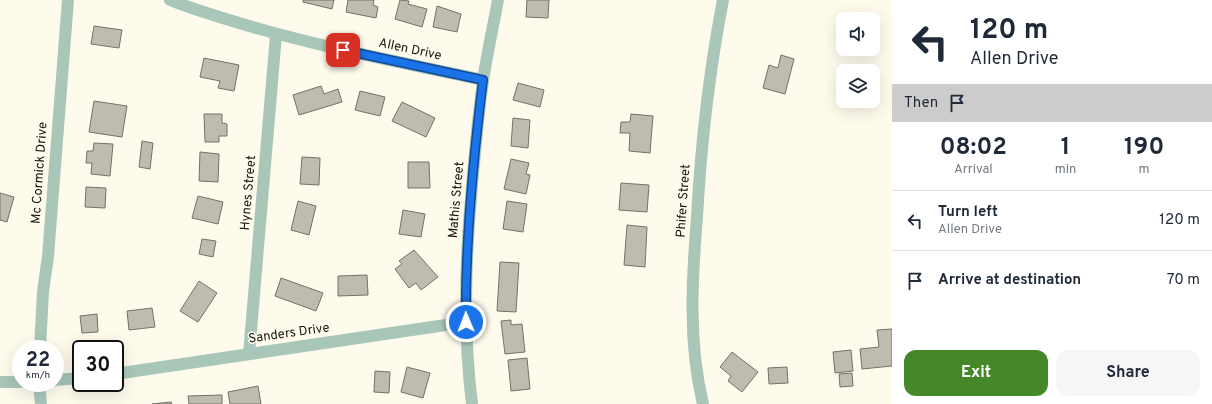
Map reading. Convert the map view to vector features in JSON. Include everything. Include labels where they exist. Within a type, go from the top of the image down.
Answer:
[{"type":"street","name":"Mc Cormick Drive","points":[[41,340],[68,0]]},
{"type":"street","name":"Allen Drive","points":[[170,0],[214,16],[276,34],[483,80]]},
{"type":"street","name":"Mathis Street","points":[[472,404],[468,370],[465,289],[468,233],[476,138],[483,80],[498,0]]},
{"type":"street","name":"Phifer Street","points":[[703,404],[699,387],[693,341],[692,285],[704,119],[715,38],[723,0]]},
{"type":"street","name":"Hynes Street","points":[[249,354],[276,34]]},
{"type":"street","name":"Sanders Drive","points":[[124,373],[466,322]]},
{"type":"street","points":[[0,382],[12,382]]},
{"type":"street","points":[[40,392],[41,404]]},
{"type":"building","points":[[303,0],[334,0],[332,9],[303,2]]},
{"type":"building","points":[[348,0],[374,0],[373,5],[378,7],[376,18],[346,12]]},
{"type":"building","points":[[400,0],[409,1],[408,4],[427,9],[422,27],[395,19]]},
{"type":"building","points":[[527,0],[549,0],[548,18],[526,17]]},
{"type":"building","points":[[437,6],[461,14],[457,32],[433,27]]},
{"type":"building","points":[[94,26],[122,30],[119,48],[91,44]]},
{"type":"building","points":[[781,55],[794,59],[785,94],[763,88],[769,65],[778,68]]},
{"type":"building","points":[[204,58],[239,65],[234,91],[218,88],[220,81],[200,77]]},
{"type":"building","points":[[518,83],[544,90],[540,107],[513,100]]},
{"type":"building","points":[[321,86],[324,94],[338,89],[342,102],[299,115],[293,95]]},
{"type":"building","points":[[360,91],[385,97],[380,116],[355,110]]},
{"type":"building","points":[[94,101],[127,106],[122,137],[89,132]]},
{"type":"building","points":[[402,102],[435,118],[426,137],[392,121]]},
{"type":"building","points":[[204,114],[222,114],[222,123],[227,124],[227,136],[219,136],[219,142],[205,142]]},
{"type":"building","points":[[631,114],[653,116],[650,153],[629,151],[630,133],[620,133],[621,122],[630,122]]},
{"type":"building","points":[[513,118],[530,120],[528,148],[511,146]]},
{"type":"building","points":[[142,141],[153,143],[150,169],[139,167]]},
{"type":"building","points":[[94,143],[113,144],[110,176],[91,174],[92,163],[86,163],[87,151],[93,151]]},
{"type":"building","points":[[200,152],[219,154],[218,182],[199,181]]},
{"type":"building","points":[[302,157],[320,158],[319,185],[300,184]]},
{"type":"building","points":[[511,159],[529,163],[526,174],[530,175],[526,194],[504,189]]},
{"type":"building","points":[[408,162],[429,162],[430,188],[408,188]]},
{"type":"building","points":[[621,183],[649,185],[647,212],[619,210]]},
{"type":"building","points":[[86,187],[106,188],[105,208],[85,207]]},
{"type":"building","points":[[0,193],[14,197],[7,222],[0,220]]},
{"type":"building","points":[[198,196],[223,202],[218,224],[192,218]]},
{"type":"building","points":[[298,201],[316,206],[309,235],[291,230]]},
{"type":"building","points":[[507,201],[527,204],[523,232],[503,229]]},
{"type":"building","points":[[403,210],[425,214],[421,237],[399,234]]},
{"type":"building","points":[[627,225],[647,227],[645,267],[624,265]]},
{"type":"building","points":[[202,239],[216,241],[213,257],[199,254]]},
{"type":"building","points":[[414,250],[438,277],[421,290],[416,283],[409,288],[395,269],[402,264],[399,261]]},
{"type":"building","points":[[500,262],[519,263],[516,312],[497,311]]},
{"type":"building","points":[[367,275],[368,295],[338,296],[338,276]]},
{"type":"building","points":[[281,278],[323,293],[316,311],[275,296]]},
{"type":"building","points":[[199,281],[217,293],[198,322],[180,311]]},
{"type":"building","points":[[152,308],[155,327],[129,330],[127,311]]},
{"type":"building","points":[[97,314],[98,332],[82,333],[80,316]]},
{"type":"building","points":[[511,320],[511,325],[522,324],[525,352],[505,354],[501,321]]},
{"type":"building","points":[[892,329],[892,366],[862,369],[860,349],[879,347],[877,330]]},
{"type":"building","points":[[851,350],[853,371],[835,373],[833,352]]},
{"type":"building","points":[[732,352],[758,372],[742,392],[728,381],[731,376],[720,367]]},
{"type":"building","points":[[527,358],[530,389],[511,391],[508,360]]},
{"type":"building","points":[[407,367],[430,373],[423,398],[401,392]]},
{"type":"building","points":[[787,367],[788,383],[769,384],[768,368]]},
{"type":"building","points":[[375,371],[390,372],[389,393],[374,392]]},
{"type":"building","points":[[852,373],[853,386],[840,387],[839,374]]},
{"type":"building","points":[[258,386],[261,404],[230,404],[228,392]]},
{"type":"building","points":[[222,395],[222,404],[189,404],[188,396]]},
{"type":"building","points":[[171,402],[172,404],[152,404]]},
{"type":"route","points":[[343,50],[483,80],[476,138],[468,233],[465,289],[466,322]]}]
